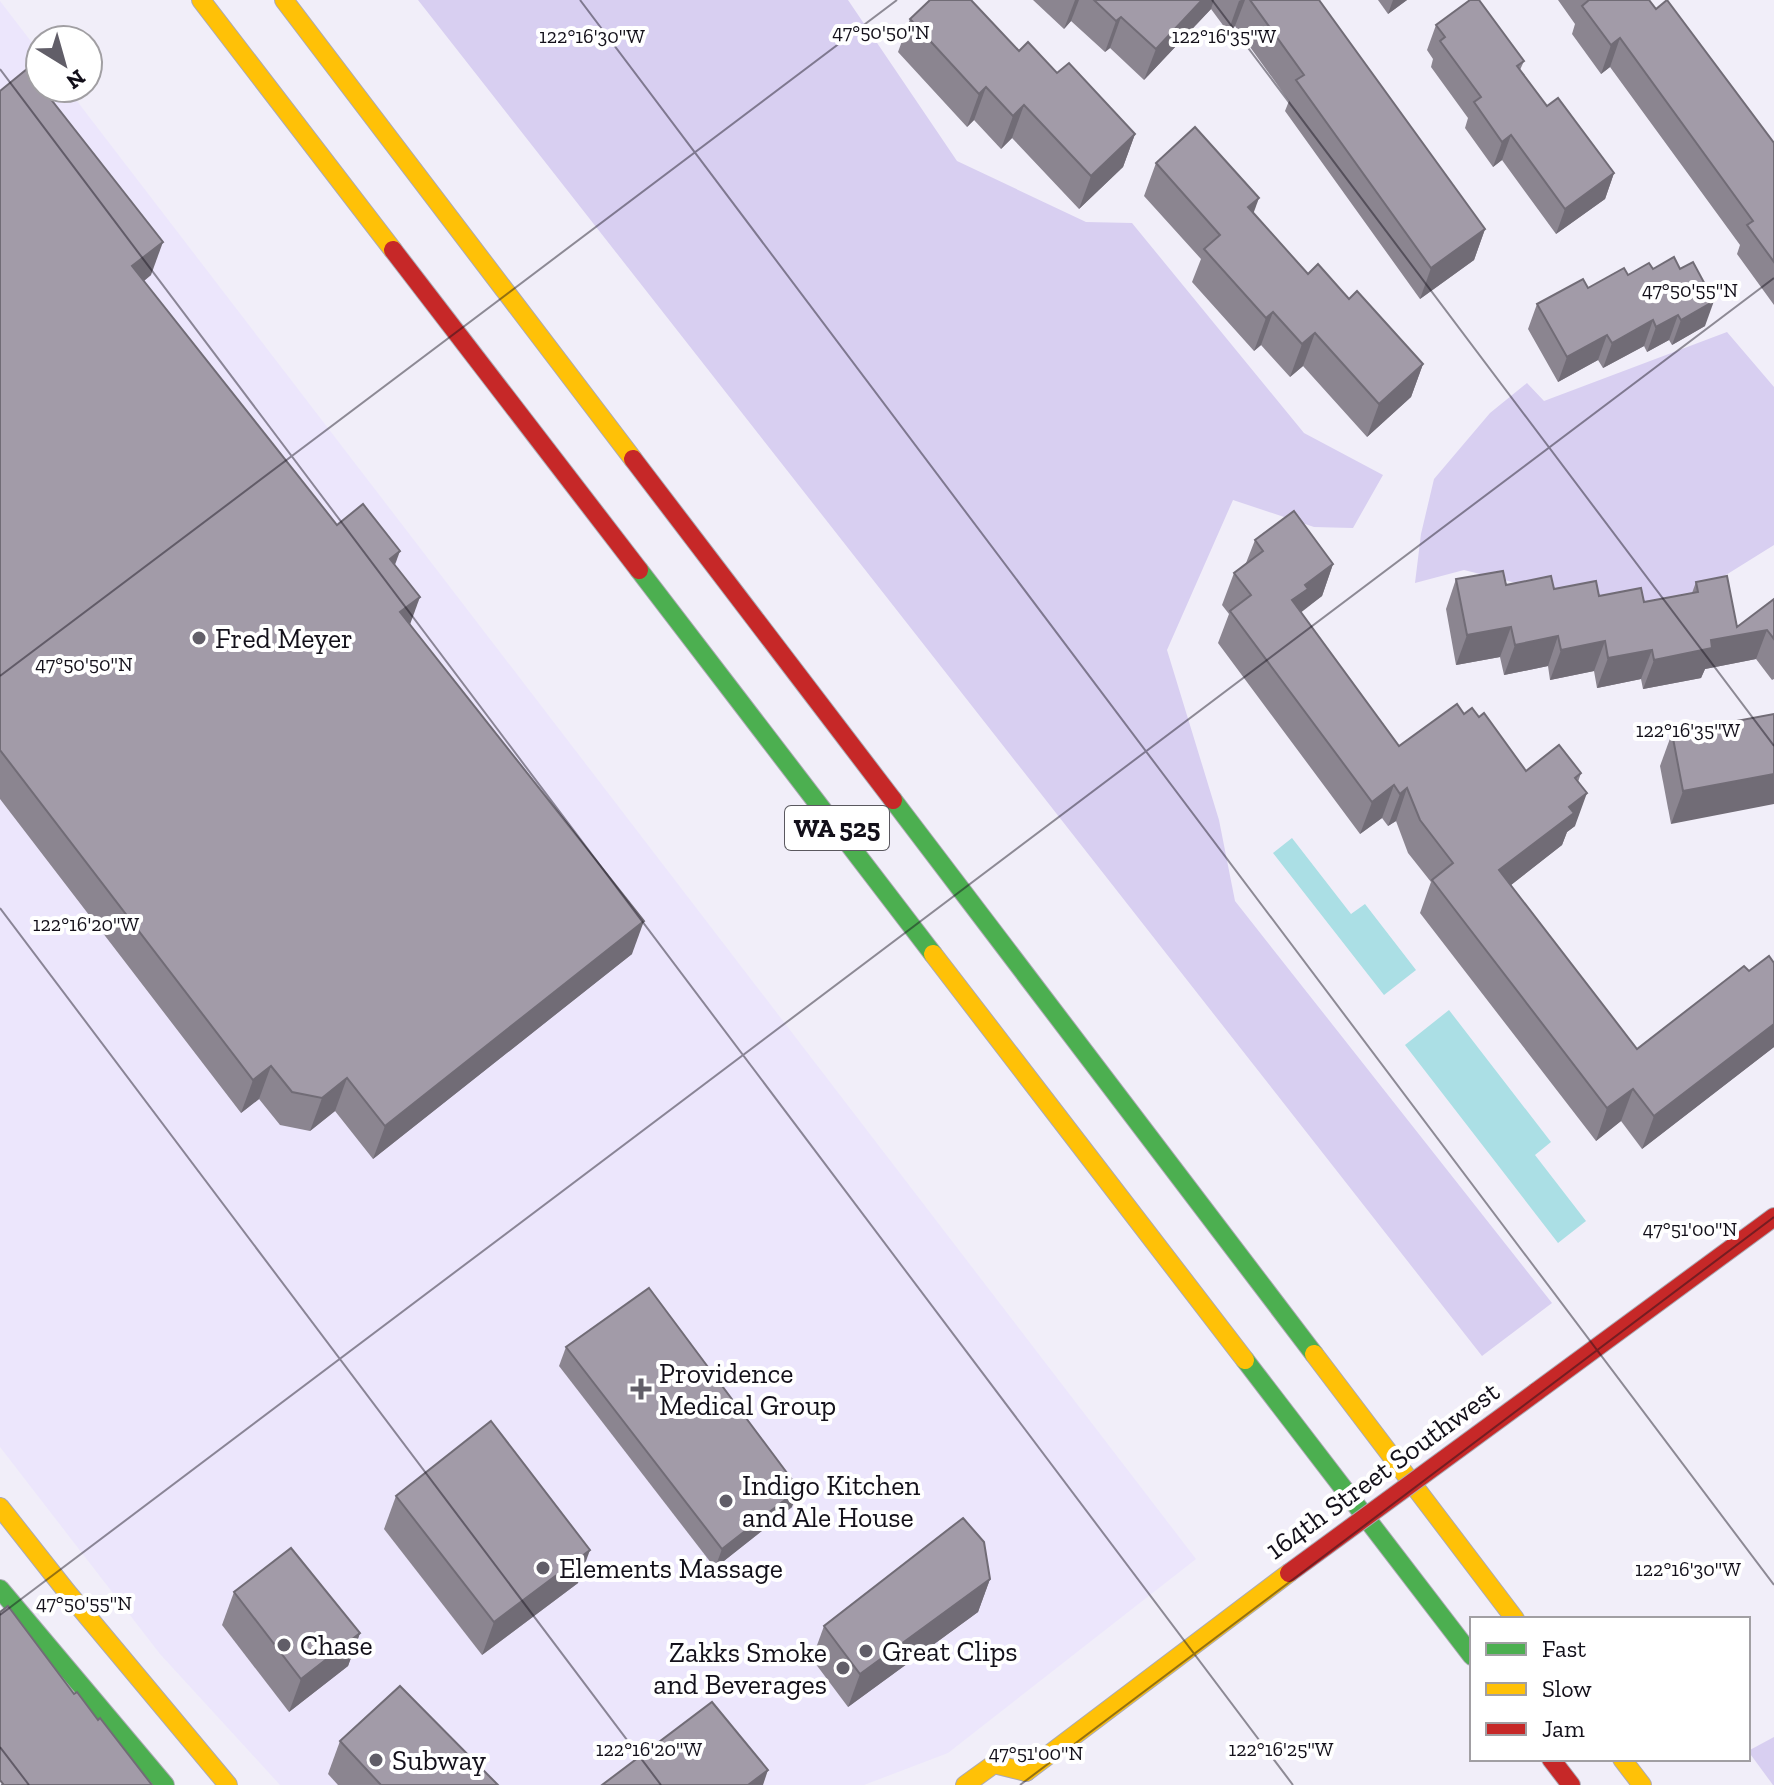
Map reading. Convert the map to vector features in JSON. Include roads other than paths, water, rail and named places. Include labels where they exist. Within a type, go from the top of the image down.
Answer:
[{"type":"main road","name":"WA 525","points":[[201,0],[1470,1653]]},
{"type":"main road","name":"WA 525","points":[[284,0],[1513,1617]]},
{"type":"main road","name":"164th Street Southwest","points":[[965,1785],[994,1764],[1026,1778],[1289,1573],[1774,1217]]},
{"type":"main road","points":[[0,1507],[228,1785]]},
{"type":"main road","points":[[0,1589],[165,1785]]},
{"type":"main road","points":[[1553,1761],[1571,1785]]},
{"type":"main road","points":[[1624,1761],[1642,1785]]},
{"type":"water","points":[[1292,838],[1351,914],[1365,904],[1416,970],[1384,995],[1273,853]]},
{"type":"water","points":[[1449,1010],[1551,1142],[1535,1155],[1586,1221],[1558,1243],[1405,1045]]},
{"type":"place","name":"Fred Meyer","points":[[199,638]]},
{"type":"place","name":"Providence Medical Group","points":[[641,1389]]},
{"type":"place","name":"Indigo Kitchen and Ale House","points":[[726,1501]]},
{"type":"place","name":"Elements Massage","points":[[543,1568]]},
{"type":"place","name":"Chase","points":[[284,1645]]},
{"type":"place","name":"Great Clips","points":[[866,1651]]},
{"type":"place","name":"Zakks Smoke and Beverages","points":[[843,1668]]},
{"type":"place","name":"Subway","points":[[376,1760]]}]
